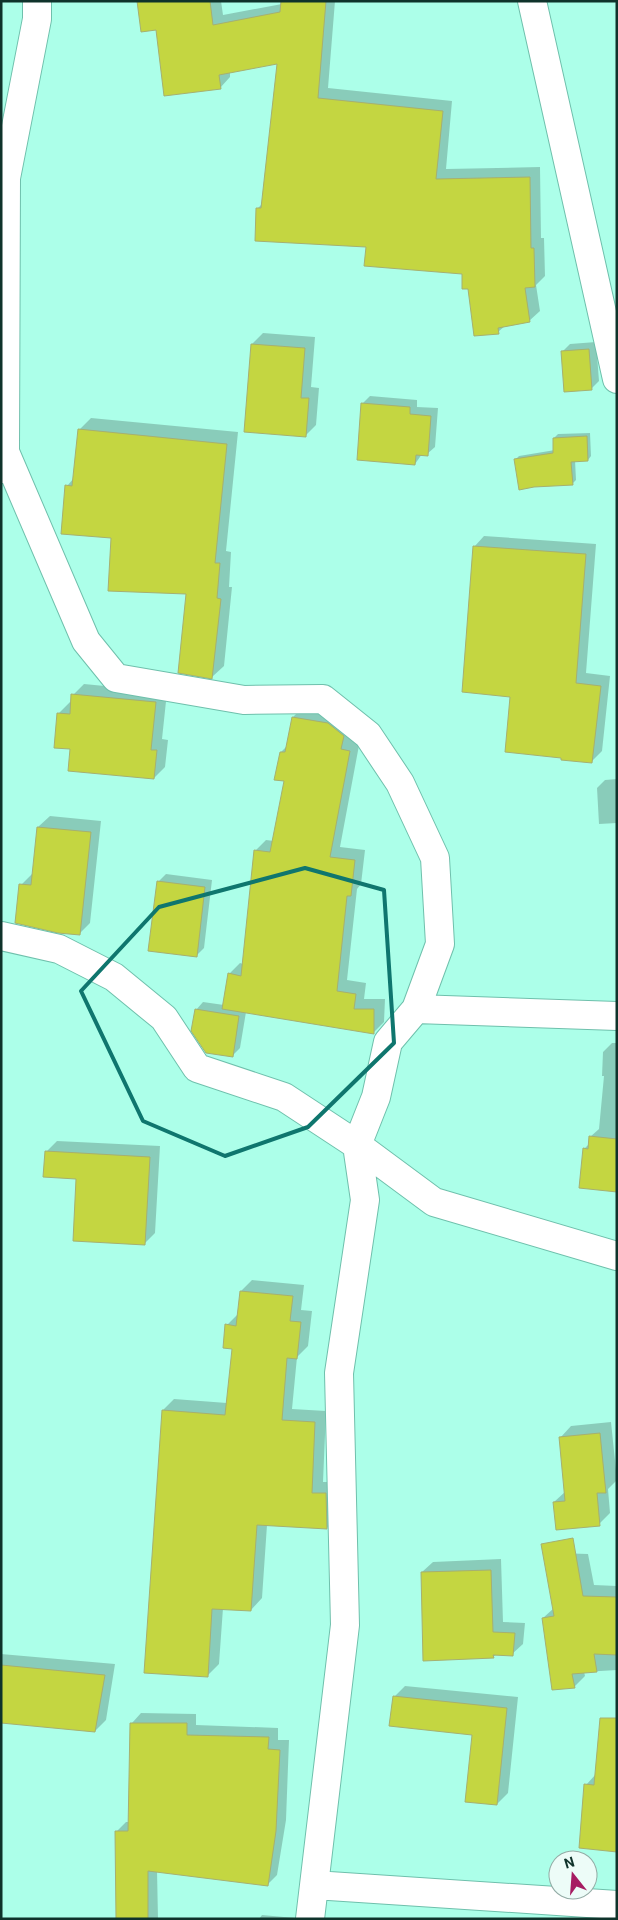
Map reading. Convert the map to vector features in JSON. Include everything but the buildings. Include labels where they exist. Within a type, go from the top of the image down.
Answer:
[{"type":"street","points":[[37,1],[37,19],[4,178],[3,463],[86,641],[116,678],[244,700],[323,698],[368,735],[400,783],[435,858],[440,944],[416,1009],[388,1042],[376,1097],[356,1145],[365,1200],[339,1373],[345,1625],[310,1919]]},
{"type":"street","points":[[532,1],[617,379]]},
{"type":"street","points":[[1,936],[58,948],[114,978],[164,1018],[196,1068],[284,1096],[356,1145],[434,1202],[617,1256]]},
{"type":"street","points":[[416,1009],[617,1016]]},
{"type":"street","points":[[314,1885],[617,1905]]},
{"type":"highlighted area","points":[[305,868],[384,890],[394,1043],[308,1127],[225,1156],[143,1121],[81,991],[159,907]]}]
